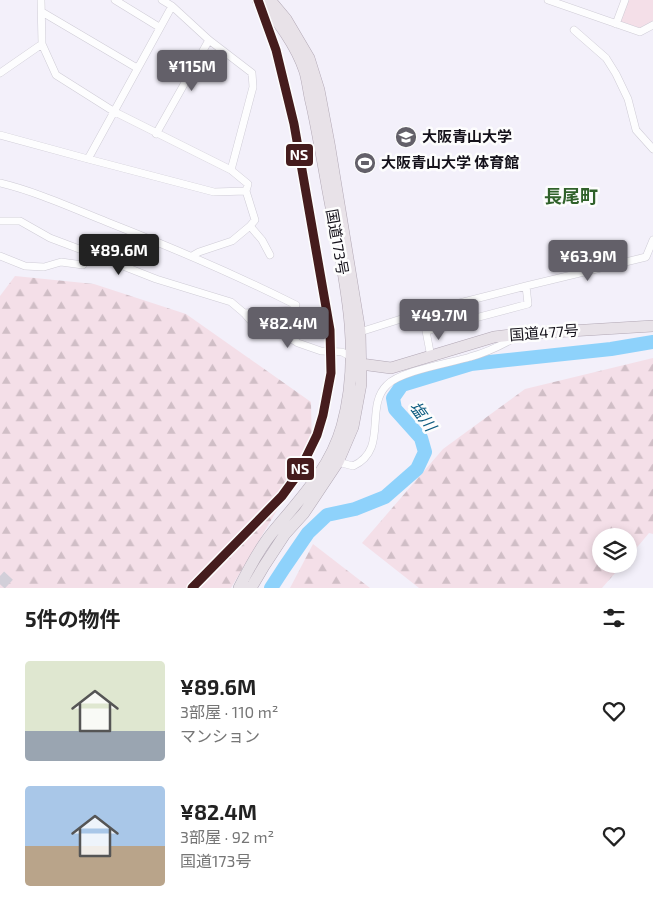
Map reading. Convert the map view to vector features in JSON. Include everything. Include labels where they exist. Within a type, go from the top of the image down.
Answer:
[{"type":"highway","name":"国道173号","points":[[251,588],[280,542],[304,513],[338,462],[353,427],[362,384],[351,331],[317,132],[304,72],[288,37],[267,8],[258,0]]},
{"type":"highway","name":"国道173号","points":[[239,588],[271,535],[307,492],[328,460],[342,427],[351,377],[357,361],[360,332],[319,90],[309,58],[286,19],[270,0]]},
{"type":"highway","name":"国道477号","points":[[357,361],[391,368],[494,338],[520,334],[653,326]]},
{"type":"street","points":[[41,0],[42,44],[56,75],[113,112],[231,170],[248,184],[246,191],[255,220],[232,241],[198,252],[192,256]]},
{"type":"street","points":[[115,0],[159,27]]},
{"type":"street","points":[[162,0],[172,6],[209,40],[252,73],[253,88],[231,170]]},
{"type":"street","points":[[548,0],[570,4],[640,32],[653,24]]},
{"type":"street","points":[[616,24],[625,0]]},
{"type":"street","points":[[88,159],[136,68],[172,6]]},
{"type":"street","points":[[42,12],[136,68]]},
{"type":"street","points":[[574,30],[606,58],[628,99],[636,130],[653,149]]},
{"type":"street","points":[[156,134],[209,40]]},
{"type":"street","points":[[0,73],[42,44]]},
{"type":"street","points":[[0,135],[214,192],[246,191]]},
{"type":"street","points":[[0,183],[60,203],[192,256],[296,305],[294,310],[244,312]]},
{"type":"street","points":[[0,221],[20,221],[50,238],[156,279],[231,302],[244,312],[250,320],[279,331],[298,342],[321,351],[342,352],[357,361]]},
{"type":"street","points":[[250,226],[262,240],[270,255]]},
{"type":"street","points":[[360,332],[420,313],[646,257],[653,240]]},
{"type":"street","points":[[0,256],[25,266],[44,267],[60,262],[83,265],[90,253]]},
{"type":"street","points":[[426,331],[528,304],[526,286]]},
{"type":"street","points":[[420,313],[431,357]]},
{"type":"street","points":[[338,462],[353,466],[359,464],[367,456],[374,443],[380,394],[387,384],[419,370],[473,356],[507,342],[520,334]]},
{"type":"green space","points":[[627,0],[653,0],[653,21],[639,30],[619,23]]},
{"type":"green space","points":[[15,276],[94,284],[186,314],[311,402],[312,451],[231,588],[0,588],[0,296]]},
{"type":"green space","points":[[653,358],[653,534],[649,533],[637,547],[637,528],[592,528],[592,573],[615,573],[602,588],[419,588],[362,543],[443,449],[525,389]]},
{"type":"green space","points":[[313,544],[370,588],[290,588]]},
{"type":"waterway","name":"塩川","points":[[271,588],[308,533],[327,515],[355,509],[385,497],[417,469],[425,452],[421,438],[395,409],[393,398],[402,385],[471,364],[611,349],[653,342]]},
{"type":"tunnel","points":[[0,576],[13,588]]},
{"type":"transit line","name":"NS","points":[[192,588],[282,496],[298,474],[317,435],[331,373],[330,330],[294,124],[276,50],[258,0]]},
{"type":"place","name":"大阪青山大学","points":[[406,137]]},
{"type":"place","name":"大阪青山大学 体育館","points":[[365,163]]},
{"type":"district","name":"長尾町","points":[[571,197]]}]
